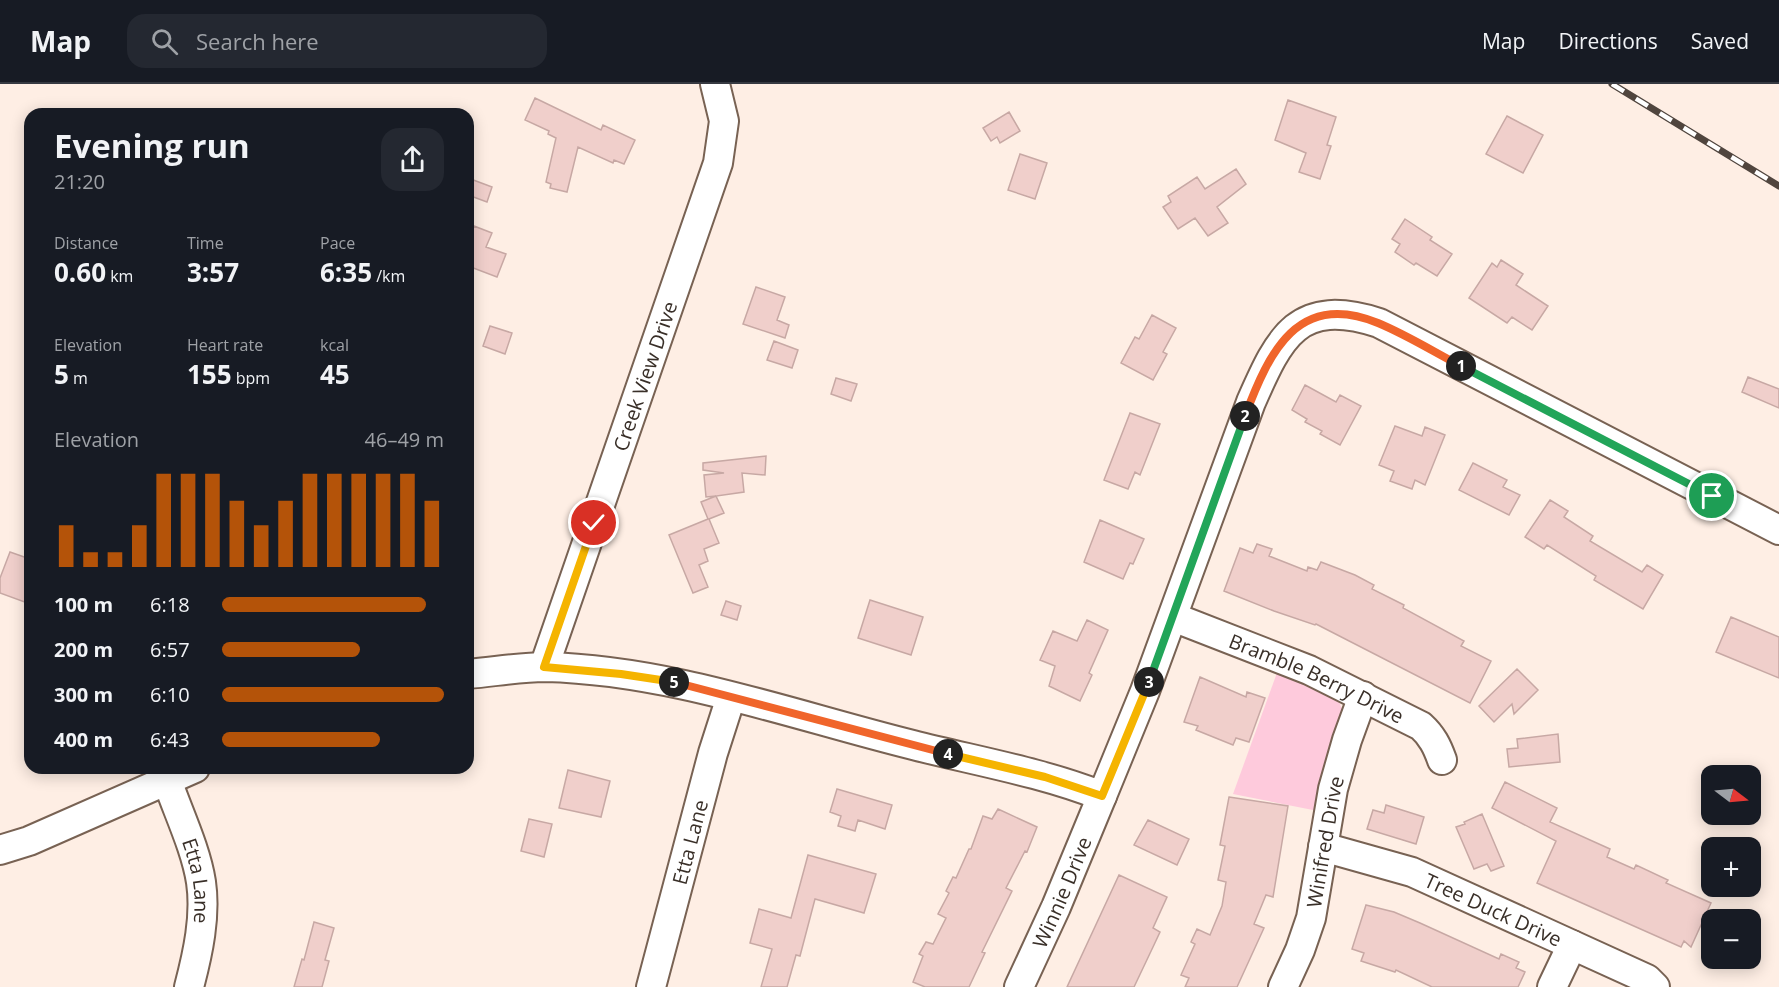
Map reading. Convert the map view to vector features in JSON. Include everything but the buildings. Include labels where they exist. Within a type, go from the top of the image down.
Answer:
[{"type":"street","name":"Creek View Drive","points":[[544,667],[718,163],[724,121],[715,84]]},
{"type":"street","name":"Winnie Drive","points":[[1019,987],[1056,907],[1146,691],[1251,402],[1269,360],[1293,329],[1317,316],[1332,314],[1359,317],[1379,323],[1779,530]]},
{"type":"street","name":"Bramble Berry Drive","points":[[1173,617],[1309,669],[1421,726],[1437,746],[1442,760]]},
{"type":"street","points":[[474,673],[544,667],[674,682],[1045,777],[1102,796]]},
{"type":"street","name":"Winifred Drive","points":[[1283,987],[1300,950],[1311,918],[1338,771],[1363,696]]},
{"type":"street","name":"Etta Lane","points":[[651,987],[731,697]]},
{"type":"street","points":[[0,850],[29,841],[181,774]]},
{"type":"street","name":"Etta Lane","points":[[167,780],[200,881],[201,929],[189,987]]},
{"type":"street","name":"Tree Duck Drive","points":[[1323,847],[1412,872],[1647,979],[1655,987]]},
{"type":"street","points":[[1552,987],[1572,945]]},
{"type":"shaded area","points":[[1278,670],[1336,695],[1342,709],[1318,811],[1233,794]]},
{"type":"railway","points":[[1612,84],[1779,186]]},
{"type":"route","points":[[594,523],[544,667],[621,674],[674,682],[1045,777],[1102,796],[1146,691],[1251,402],[1269,360],[1279,345],[1293,329],[1305,321],[1317,316],[1332,314],[1359,317],[1379,323],[1712,496]]}]
